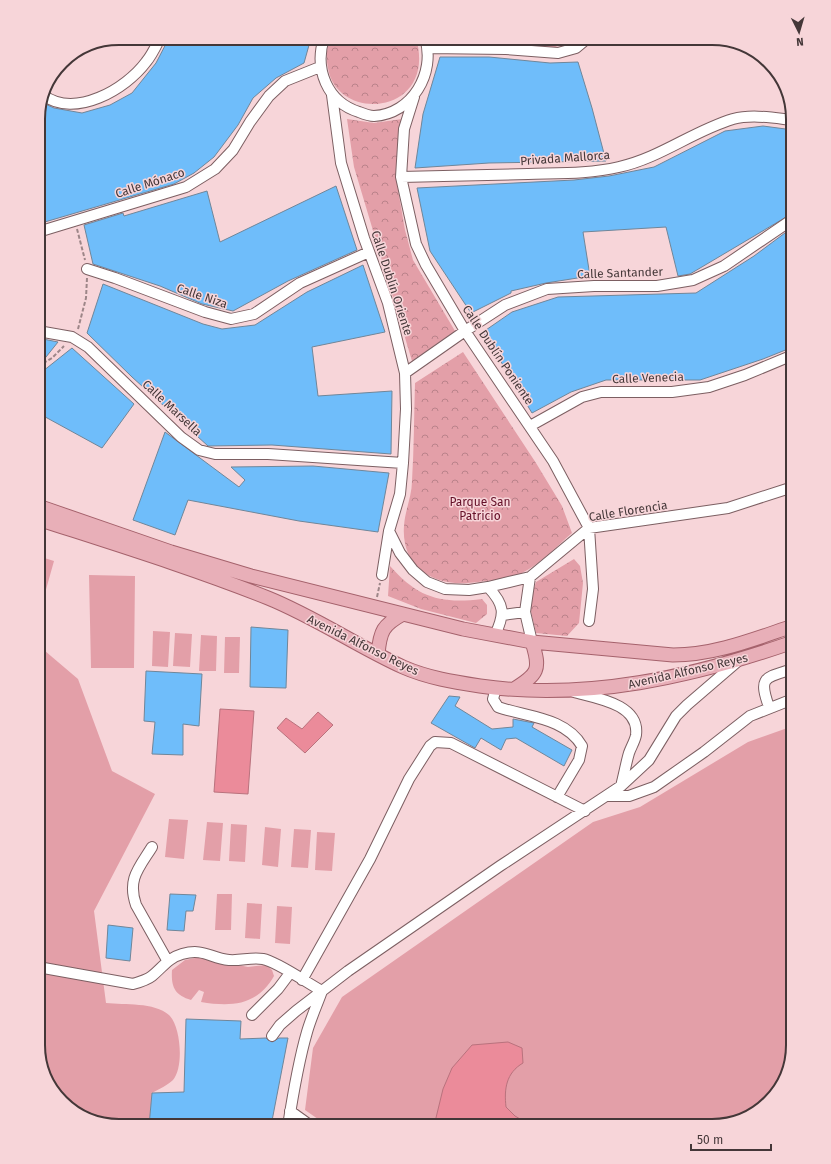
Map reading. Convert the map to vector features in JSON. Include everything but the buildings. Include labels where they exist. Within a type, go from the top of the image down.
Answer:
[{"type":"main road","name":"Avenida Alfonso Reyes","points":[[45,508],[171,552],[236,572],[403,614],[532,642],[673,655],[690,655],[734,645],[786,628]]},
{"type":"main road","name":"Avenida Alfonso Reyes","points":[[45,521],[210,577],[270,599],[404,667],[444,681],[514,689],[602,689],[650,682],[739,661],[786,644]]},
{"type":"main road","points":[[378,654],[379,638],[383,630],[391,621],[403,614]]},
{"type":"main road","points":[[514,689],[531,679],[535,672],[536,656],[532,642]]},
{"type":"street","points":[[48,98],[65,103],[87,102],[103,97],[131,79],[147,62],[156,45]]},
{"type":"street","points":[[320,67],[323,45]]},
{"type":"street","name":"Calle Dublín Oriente","points":[[332,95],[341,104],[373,116],[394,112],[414,97],[424,78],[426,45]]},
{"type":"street","points":[[453,45],[558,53],[576,48],[580,45]]},
{"type":"street","name":"Calle Dublín Oriente","points":[[320,67],[332,95],[341,163],[369,252],[388,303],[405,373],[406,409],[400,494],[389,531],[382,575]]},
{"type":"street","name":"Calle Mónaco","points":[[45,230],[186,188],[215,169],[233,150],[250,122],[269,96],[285,81],[320,67]]},
{"type":"street","name":"Calle Dublín Poniente","points":[[414,97],[404,129],[401,177],[416,244],[426,265],[465,331],[530,426],[573,496],[589,528],[593,578],[590,621]]},
{"type":"street","name":"Privada Mallorca","points":[[401,177],[574,173],[619,167],[648,158],[674,147],[697,132],[734,119],[766,117],[786,119]]},
{"type":"street","name":"Calle Santander","points":[[405,373],[505,305],[547,289],[594,286],[657,286],[693,280],[724,266],[786,224]]},
{"type":"street","name":"Calle Niza","points":[[87,269],[171,298],[204,312],[231,319],[254,314],[300,283],[369,252]]},
{"type":"street","name":"Calle Marsella","points":[[45,331],[72,337],[88,346],[181,437],[199,450],[215,454],[268,454],[403,463]]},
{"type":"street","name":"Calle Venecia","points":[[530,426],[582,397],[601,392],[672,392],[709,387],[745,375],[786,358]]},
{"type":"street","name":"Calle Florencia","points":[[389,531],[400,553],[413,570],[427,582],[445,589],[469,590],[530,577],[589,528],[728,508],[786,489]]},
{"type":"street","points":[[530,577],[525,612],[532,642]]},
{"type":"street","points":[[488,587],[501,603],[503,615],[495,635]]},
{"type":"street","points":[[503,615],[525,612]]},
{"type":"street","points":[[272,1036],[280,1025],[348,971],[500,866],[621,786],[649,760],[676,716],[739,661]]},
{"type":"street","points":[[769,707],[763,687],[764,681],[769,677],[786,671]]},
{"type":"street","points":[[496,688],[493,699],[498,707],[559,725],[578,738],[582,746],[579,760],[557,797]]},
{"type":"street","points":[[564,690],[598,698],[623,708],[632,716],[636,726],[636,737],[630,751],[621,786]]},
{"type":"street","points":[[607,796],[629,796],[654,786],[704,752],[738,724],[769,707],[786,701]]},
{"type":"street","points":[[302,980],[370,859],[409,779],[430,746],[435,742],[451,742],[585,811]]},
{"type":"street","points":[[152,847],[134,877],[132,895],[136,905],[167,960]]},
{"type":"street","points":[[45,968],[133,984],[149,978],[167,960],[181,954],[206,952],[228,960],[252,958],[264,959],[322,991]]},
{"type":"street","points":[[252,1015],[274,994],[290,973]]},
{"type":"street","points":[[289,1119],[295,1080],[307,1030],[322,991]]},
{"type":"street","points":[[290,1111],[301,1119]]},
{"type":"path","points":[[45,362],[52,358],[72,337],[78,328],[86,298],[87,269],[75,220]]},
{"type":"path","points":[[377,598],[382,575]]},
{"type":"green space","points":[[417,45],[419,64],[413,83],[400,96],[384,103],[366,103],[349,98],[335,86],[328,68],[328,46]]},
{"type":"green space","points":[[503,45],[560,45],[553,48]]},
{"type":"green space","points":[[347,119],[374,123],[402,119],[396,178],[405,230],[413,260],[455,331],[412,361],[354,167]]},
{"type":"green space","name":"Parque San Patricio","points":[[463,352],[536,463],[562,506],[572,533],[542,560],[522,573],[495,580],[455,583],[442,581],[431,577],[413,562],[404,540],[404,526],[412,487],[415,383]]},
{"type":"green space","points":[[45,558],[54,561],[45,593]]},
{"type":"green space","points":[[574,559],[580,566],[583,583],[579,623],[567,636],[536,633],[529,603],[536,582]]},
{"type":"green space","points":[[390,566],[410,585],[431,596],[454,600],[482,599],[487,605],[487,614],[476,623],[421,609],[388,596]]},
{"type":"green space","points":[[89,575],[135,576],[134,668],[91,668]]},
{"type":"green space","points":[[153,631],[170,632],[168,667],[152,666]]},
{"type":"green space","points":[[175,633],[192,634],[190,667],[173,666]]},
{"type":"green space","points":[[201,635],[217,636],[216,671],[199,671]]},
{"type":"green space","points":[[225,637],[240,637],[239,673],[224,673]]},
{"type":"green space","points":[[45,651],[78,679],[112,771],[155,794],[94,911],[106,1003],[139,1005],[156,1008],[169,1015],[176,1028],[180,1047],[179,1066],[173,1080],[152,1093],[150,1119],[105,1118],[86,1111],[70,1101],[55,1082],[48,1064],[45,1045]]},
{"type":"green space","points":[[786,728],[786,1045],[783,1064],[776,1082],[771,1090],[757,1104],[731,1116],[712,1119],[318,1119],[305,1110],[313,1048],[342,997],[593,822],[640,807],[748,742]]},
{"type":"green space","points":[[169,819],[188,820],[184,859],[165,857]]},
{"type":"green space","points":[[207,822],[223,823],[220,861],[203,860]]},
{"type":"green space","points":[[231,824],[247,825],[245,862],[229,861]]},
{"type":"green space","points":[[265,827],[281,829],[278,867],[262,865]]},
{"type":"green space","points":[[294,829],[311,830],[308,868],[291,867]]},
{"type":"green space","points":[[317,832],[335,833],[332,871],[315,870]]},
{"type":"green space","points":[[217,894],[232,894],[231,930],[215,930]]},
{"type":"green space","points":[[247,903],[262,904],[260,939],[245,938]]},
{"type":"green space","points":[[277,906],[292,907],[290,944],[275,943]]},
{"type":"green space","points":[[200,957],[248,967],[266,965],[272,970],[274,976],[260,993],[251,999],[242,1002],[233,1004],[212,1004],[201,1002],[204,992],[199,990],[191,1000],[177,993],[172,981],[172,970],[185,960]]},
{"type":"shaded area","points":[[220,709],[254,711],[248,794],[214,792]]},
{"type":"shaded area","points":[[318,712],[333,725],[305,753],[277,728],[286,718],[302,729]]},
{"type":"shaded area","points":[[508,1042],[522,1048],[523,1063],[517,1067],[507,1082],[505,1094],[506,1107],[520,1119],[436,1119],[443,1089],[452,1068],[472,1045]]}]
